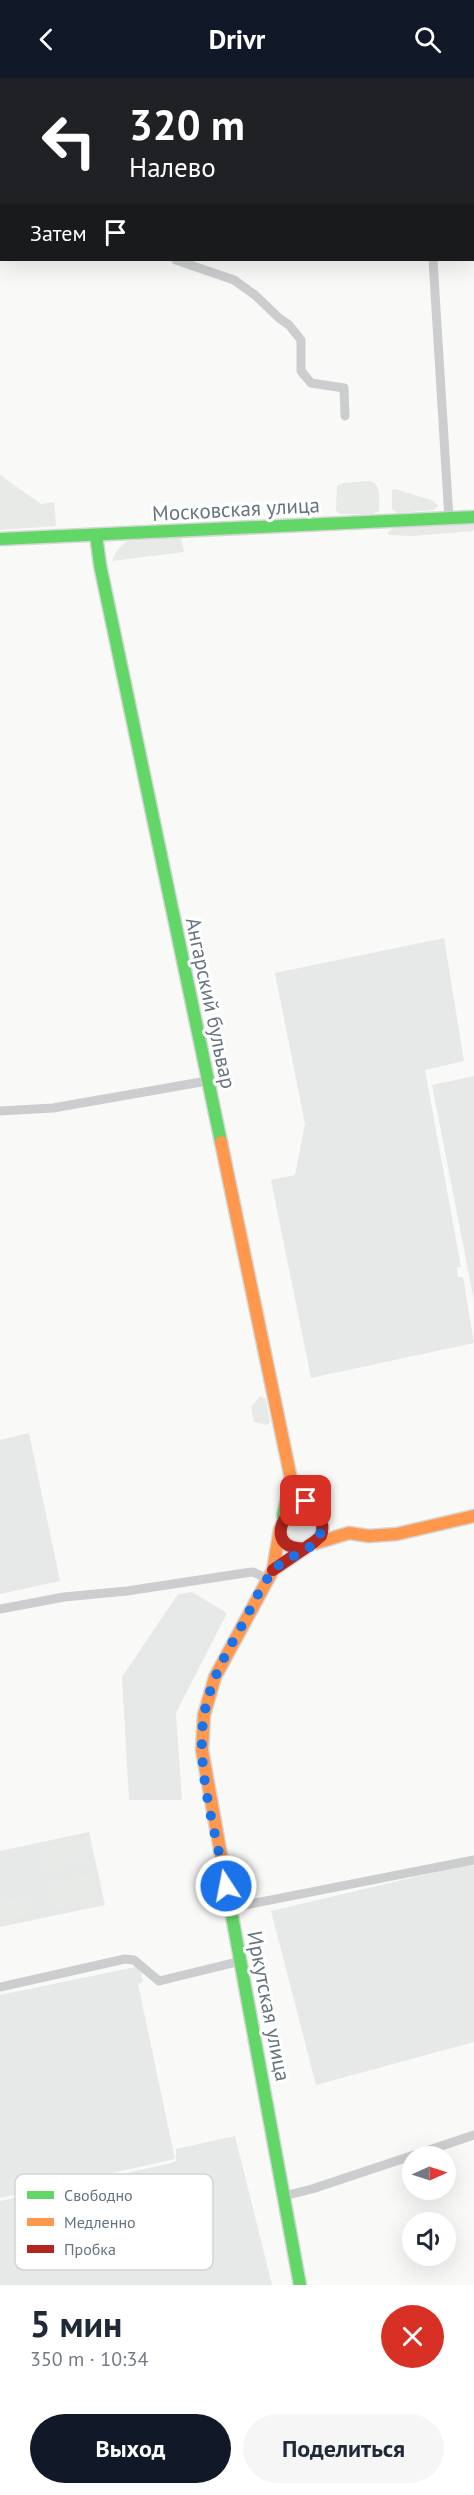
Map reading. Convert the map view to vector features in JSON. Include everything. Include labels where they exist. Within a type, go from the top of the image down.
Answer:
[{"type":"street","points":[[179,261],[234,280],[289,325],[301,340],[301,371],[311,383],[344,388],[345,416]]},
{"type":"street","points":[[433,261],[448,519]]},
{"type":"street","name":"Московская улица","points":[[0,539],[474,517]]},
{"type":"street","name":"Ангарский бульвар","points":[[96,535],[100,565],[291,1479],[283,1516]]},
{"type":"street","points":[[0,1110],[53,1108],[207,1081]]},
{"type":"street","name":"Ангарский бульвар","points":[[291,1479],[317,1514]]},
{"type":"street","points":[[349,1533],[304,1549],[285,1542],[280,1529],[283,1516],[294,1507],[301,1506],[349,1533],[369,1536],[397,1534],[474,1516]]},
{"type":"street","points":[[316,1543],[322,1530],[317,1514]]},
{"type":"street","name":"Иркутская улица","points":[[280,1529],[271,1575],[215,1677],[203,1726],[204,1771],[300,2285]]},
{"type":"street","name":"Иркутская улица","points":[[271,1575],[304,1549]]},
{"type":"street","points":[[0,1609],[64,1597],[127,1591],[245,1573],[271,1575]]},
{"type":"street","points":[[230,1908],[474,1860]]},
{"type":"street","points":[[0,1987],[125,1959],[134,1960],[159,1981],[241,1961]]},
{"type":"street","points":[[284,2196],[312,2189],[474,2134]]},
{"type":"shaded area","points":[[0,475],[41,504],[54,502],[56,526],[0,530]]},
{"type":"shaded area","points":[[371,481],[377,486],[379,511],[373,514],[339,514],[336,510],[337,486],[343,483]]},
{"type":"shaded area","points":[[392,490],[434,501],[438,506],[433,510],[397,513],[392,509]]},
{"type":"shaded area","points":[[474,523],[474,531],[412,536],[388,535],[388,532],[397,526]]},
{"type":"shaded area","points":[[181,538],[184,552],[112,561],[117,550],[127,541]]},
{"type":"shaded area","points":[[444,938],[464,1061],[425,1070],[461,1267],[457,1267],[458,1277],[463,1277],[474,1343],[311,1378],[271,1180],[295,1175],[305,1124],[275,973]]},
{"type":"shaded area","points":[[474,1076],[474,1301],[432,1085]]},
{"type":"shaded area","points":[[260,1396],[266,1399],[270,1422],[267,1425],[254,1422],[251,1407]]},
{"type":"shaded area","points":[[29,1433],[60,1581],[0,1594],[0,1440]]},
{"type":"shaded area","points":[[304,1510],[314,1516],[318,1532],[301,1545],[287,1537],[286,1521],[289,1516]]},
{"type":"shaded area","points":[[192,1592],[227,1613],[176,1713],[182,1800],[129,1800],[122,1677],[178,1594]]},
{"type":"shaded area","points":[[89,1832],[105,1905],[0,1927],[0,1851]]},
{"type":"shaded area","points":[[84,1840],[88,1861],[45,1870],[40,1849]]},
{"type":"shaded area","points":[[474,1863],[474,2042],[316,2085],[271,1911]]},
{"type":"shaded area","points":[[92,1874],[97,1900],[54,1909],[49,1883]]},
{"type":"shaded area","points":[[27,1897],[30,1914],[3,1919],[0,1902]]},
{"type":"shaded area","points":[[140,1966],[143,1982],[138,1984],[175,2159],[108,2174],[15,2174],[15,2195],[0,2198],[0,1995]]},
{"type":"shaded area","points":[[235,2136],[272,2285],[0,2285],[0,2201],[15,2198],[15,2270],[213,2270],[213,2174],[122,2174],[176,2161],[176,2149]]},
{"type":"traffic: fast","points":[[0,539],[474,517]]},
{"type":"traffic: fast","points":[[96,535],[100,565],[221,1142]]},
{"type":"traffic: fast","points":[[283,1516],[291,1479]]},
{"type":"traffic: fast","points":[[230,1905],[300,2285]]},
{"type":"traffic: slow","points":[[221,1142],[291,1479],[315,1511]]},
{"type":"traffic: slow","points":[[316,1543],[349,1533],[369,1536],[397,1534],[474,1516]]},
{"type":"traffic: slow","points":[[230,1905],[202,1750],[204,1715],[215,1677],[273,1570],[280,1529]]},
{"type":"traffic: jam","points":[[273,1570],[314,1542],[321,1536],[322,1527],[318,1516],[309,1507],[301,1506],[293,1509],[287,1516],[282,1524],[281,1532],[283,1540],[290,1546],[295,1548],[302,1549],[304,1549]]},
{"type":"route","points":[[226,1886],[204,1771],[202,1750],[204,1715],[215,1677],[273,1570],[304,1549],[311,1547],[320,1537],[322,1523],[306,1501]]}]
